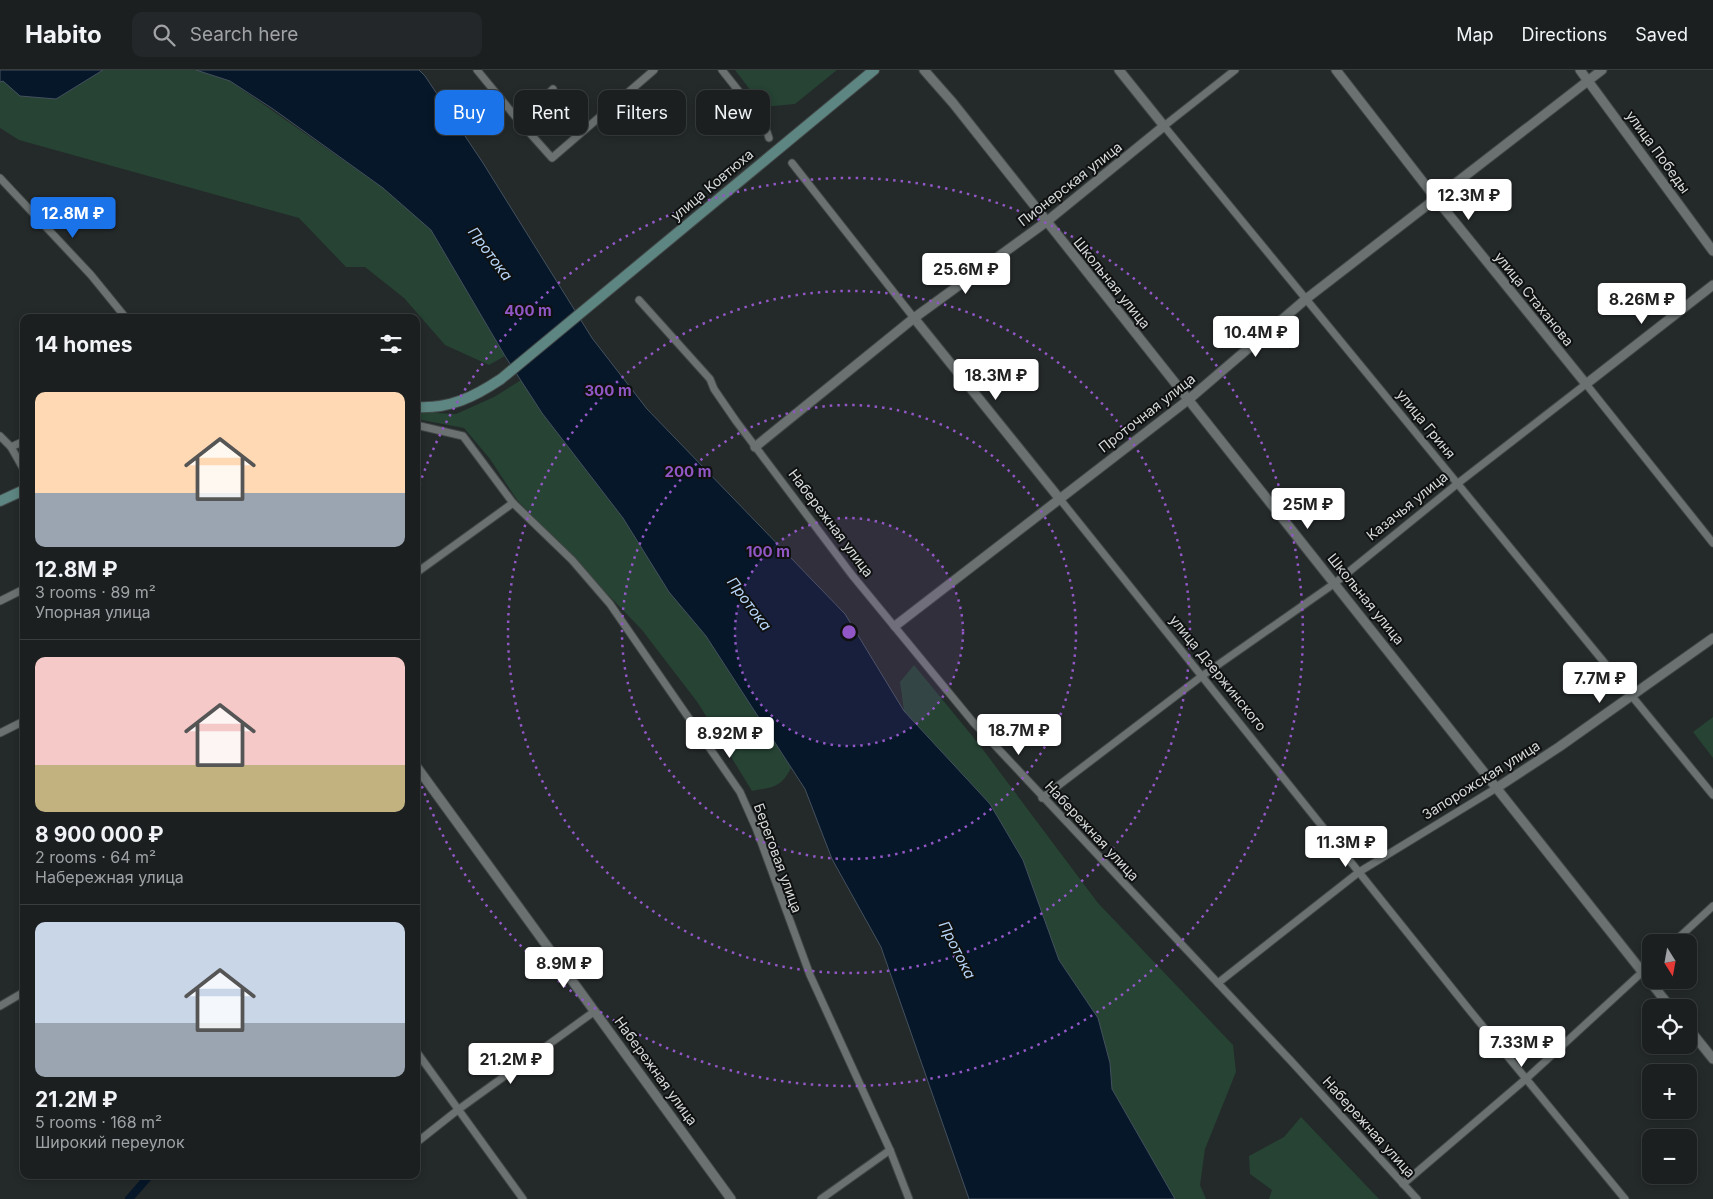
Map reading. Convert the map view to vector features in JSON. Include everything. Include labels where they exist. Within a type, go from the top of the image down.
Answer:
[{"type":"main road","name":"улица Ковтюха","points":[[420,406],[456,403],[476,395],[501,378],[874,70]]},
{"type":"main road","points":[[0,501],[20,492]]},
{"type":"street","points":[[477,70],[514,115]]},
{"type":"street","points":[[588,127],[654,70]]},
{"type":"street","points":[[722,70],[764,123],[769,138]]},
{"type":"street","name":"Школьная улица","points":[[924,70],[953,103],[1498,787],[1642,972]]},
{"type":"street","name":"улица Гриня","points":[[1119,70],[1630,697],[1713,795]]},
{"type":"street","name":"Пионерская улица","points":[[756,447],[914,318],[1046,222],[1235,70]]},
{"type":"street","name":"улица Стаханова","points":[[1336,70],[1437,200],[1713,543]]},
{"type":"street","name":"улица Победы","points":[[1580,70],[1713,252]]},
{"type":"street","name":"Проточная улица","points":[[895,626],[1188,400],[1306,299],[1437,200],[1602,70]]},
{"type":"street","points":[[531,135],[552,158],[579,135]]},
{"type":"street","name":"улица Дзержинского","points":[[792,163],[914,318],[1359,872],[1625,1199]]},
{"type":"street","points":[[0,178],[91,275],[123,314]]},
{"type":"street","name":"Казачья улица","points":[[1042,798],[1202,676],[1335,583],[1457,484],[1713,285]]},
{"type":"street","name":"Набережная улица","points":[[638,300],[710,379],[714,389],[756,447],[852,575],[973,722],[1042,798],[1218,983],[1417,1199]]},
{"type":"street","name":"Береговая улица","points":[[420,426],[463,436],[513,503],[572,560],[610,604],[740,792],[756,828],[810,976],[890,1150],[908,1199]]},
{"type":"street","points":[[0,436],[11,447],[20,463]]},
{"type":"street","points":[[11,447],[20,443]]},
{"type":"street","points":[[420,570],[513,503]]},
{"type":"street","points":[[0,601],[20,591]]},
{"type":"street","name":"Запорожская улица","points":[[1218,983],[1359,872],[1498,787],[1713,638]]},
{"type":"street","points":[[0,733],[20,723]]},
{"type":"street","name":"Набережная улица","points":[[420,771],[730,1199]]},
{"type":"street","points":[[1683,934],[1713,906]]},
{"type":"street","points":[[1403,1184],[1527,1078],[1642,972]]},
{"type":"street","name":"Школьная улица","points":[[1656,989],[1664,999]]},
{"type":"street","points":[[0,1006],[20,994]]},
{"type":"street","points":[[420,1140],[459,1109],[595,1011]]},
{"type":"street","points":[[1697,1039],[1713,1059]]},
{"type":"street","points":[[420,1056],[523,1199]]},
{"type":"street","points":[[821,1199],[890,1150]]},
{"type":"green space","points":[[103,70],[196,70],[230,81],[383,188],[431,230],[505,356],[489,365],[445,345],[420,314],[404,298],[365,267],[346,267],[299,218],[19,140],[0,128],[0,82],[3,81],[16,92],[56,99]]},
{"type":"green space","points":[[735,70],[837,70],[795,104],[770,106],[770,90],[750,90]]},
{"type":"green space","points":[[521,380],[542,413],[623,518],[669,592],[706,636],[791,768],[784,779],[776,786],[752,791],[698,703],[642,630],[517,500],[490,459],[464,428],[420,420],[420,412],[456,414],[494,397]]},
{"type":"green space","points":[[914,665],[978,743],[1098,903],[1233,1045],[1236,1072],[1205,1149],[1200,1185],[1206,1199],[1175,1199],[1112,1089],[1110,1063],[1098,1018],[1059,960],[1023,860],[990,804],[904,711],[900,682]]},
{"type":"green space","points":[[1713,717],[1713,758],[1693,732]]},
{"type":"green space","points":[[1301,1117],[1379,1199],[1269,1199],[1272,1190],[1250,1174],[1249,1156],[1284,1137]]},
{"type":"water","points":[[0,70],[103,70],[56,99],[20,96],[3,81],[0,82]]},
{"type":"water","name":"Протока","points":[[196,70],[419,70],[425,76],[435,91],[435,135],[464,135],[592,338],[647,409],[845,614],[904,711],[990,804],[1023,860],[1059,960],[1098,1018],[1110,1063],[1112,1089],[1175,1199],[969,1199],[881,947],[832,859],[805,789],[706,636],[669,592],[623,518],[542,413],[505,356],[431,230],[383,188],[273,109],[230,81]]},
{"type":"waterway","points":[[129,1199],[146,1179]]}]
